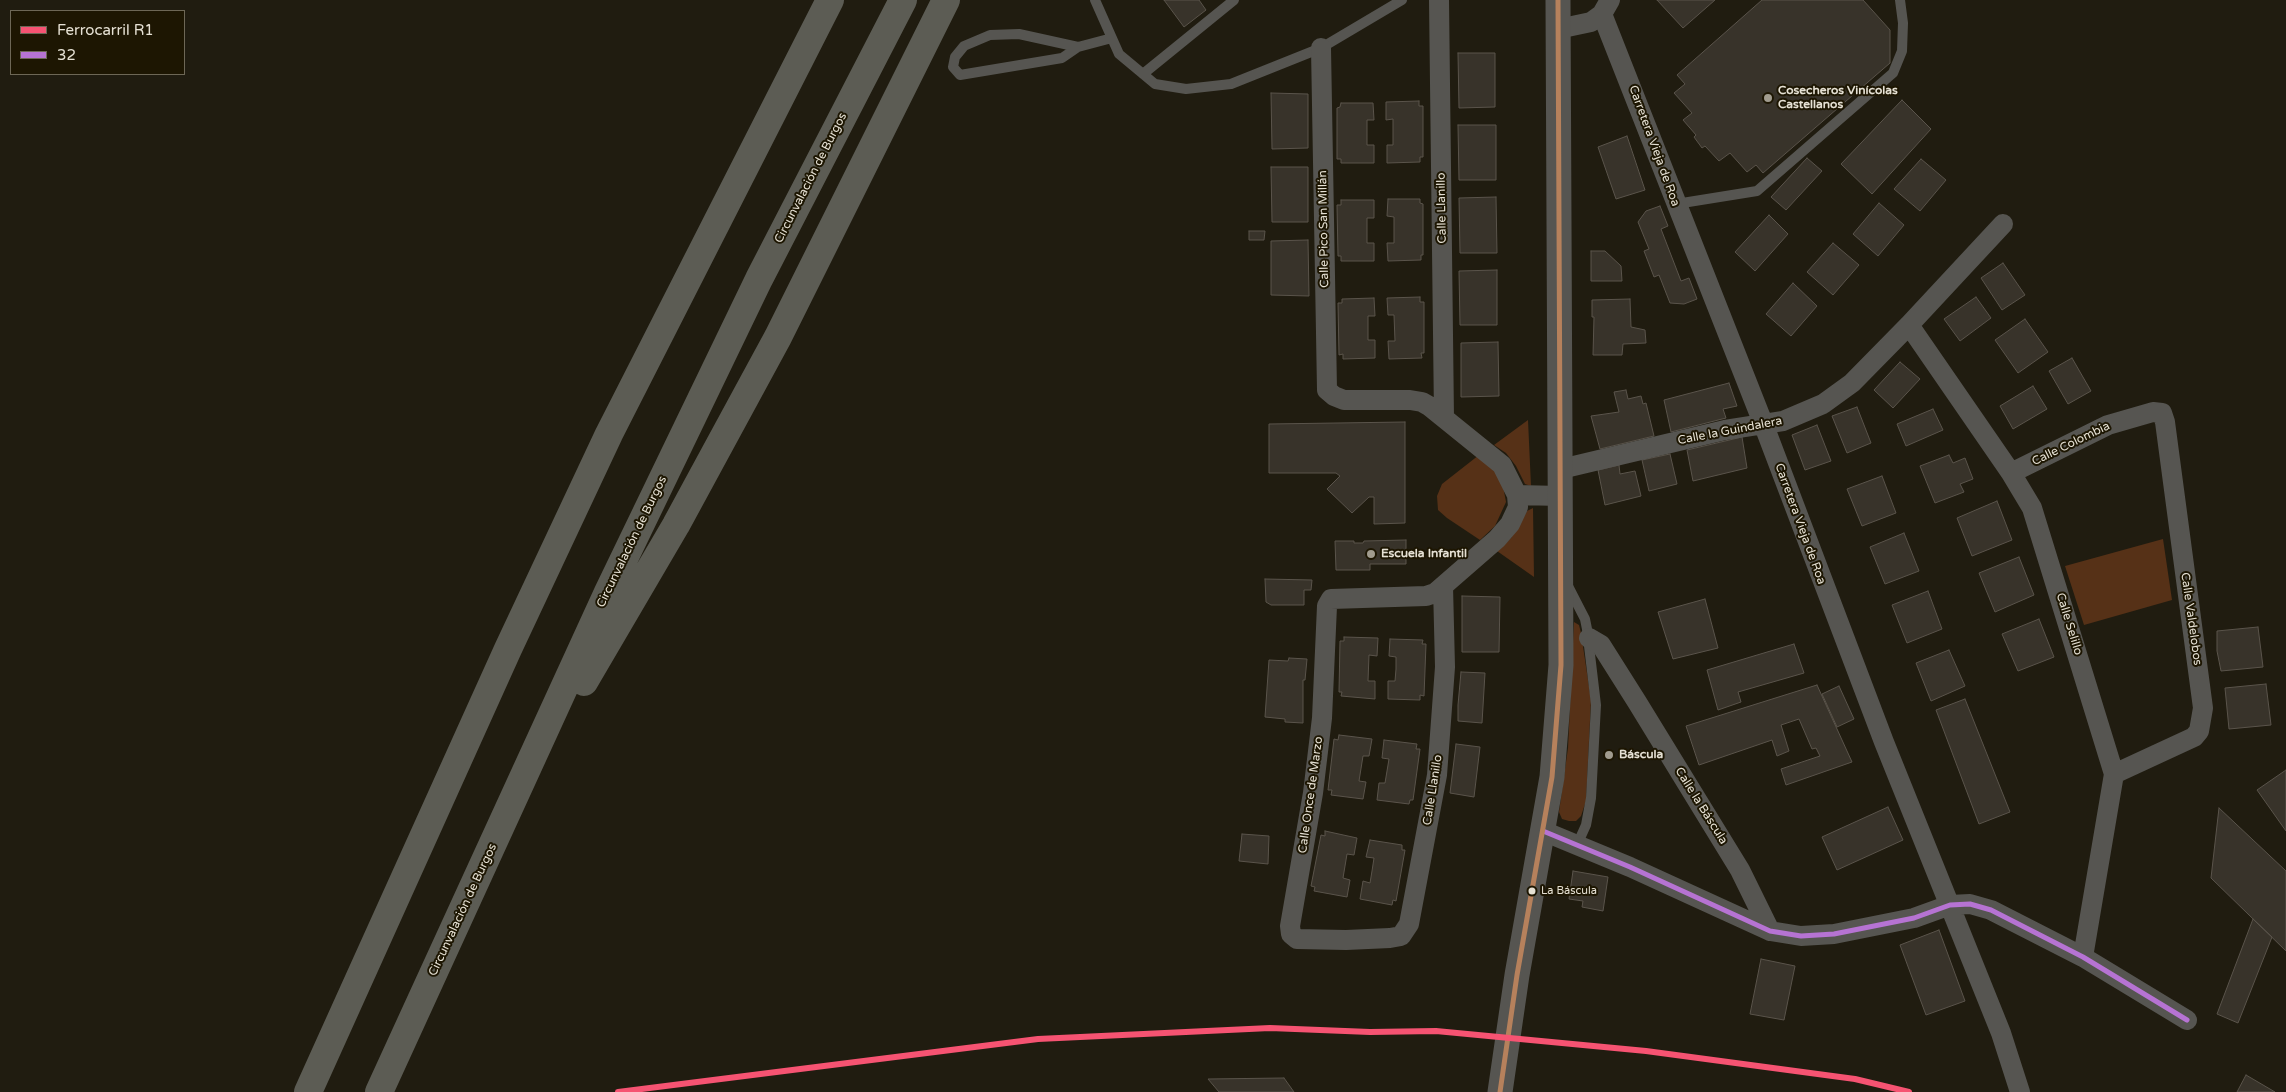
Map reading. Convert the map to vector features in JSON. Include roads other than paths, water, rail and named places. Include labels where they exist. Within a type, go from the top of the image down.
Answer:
[{"type":"highway","points":[[308,1092],[504,658],[605,443],[830,0]]},
{"type":"highway","name":"Circunvalación de Burgos","points":[[380,1090],[608,592],[746,306],[903,0]]},
{"type":"highway","points":[[507,815],[676,525],[778,337],[946,0]]},
{"type":"street","name":"Calle Llanillo","points":[[1440,0],[1444,417]]},
{"type":"street","points":[[1500,1083],[1552,777],[1561,665],[1558,0]]},
{"type":"street","name":"Carretera Vieja de Roa","points":[[1558,29],[1592,22],[1606,7],[1632,86],[1676,204],[1763,423],[1884,742],[2001,1033],[2020,1092]]},
{"type":"street","name":"Calle Pico San Millán","points":[[1321,48],[1327,390],[1334,396],[1344,400],[1410,400],[1422,402],[1444,417]]},
{"type":"street","name":"Calle la Guindalera","points":[[1561,469],[1724,430],[1784,421],[1823,404],[1852,383],[2003,224]]},
{"type":"street","name":"Calle Selillo","points":[[1909,325],[2011,473],[2032,508],[2114,774],[2083,957]]},
{"type":"street","name":"Calle Colombia","points":[[2011,473],[2108,425],[2153,412],[2162,413]]},
{"type":"street","name":"Calle Valdelobos","points":[[2114,774],[2194,737],[2199,731],[2203,708],[2165,422],[2162,413]]},
{"type":"street","points":[[1443,586],[1497,539],[1510,524],[1518,507],[1517,495],[1502,465],[1444,417]]},
{"type":"street","points":[[1517,495],[1561,496]]},
{"type":"street","name":"Calle Llanillo","points":[[1346,940],[1401,936],[1410,924],[1437,775],[1445,667],[1443,586]]},
{"type":"street","name":"Calle Once de Marzo","points":[[1346,940],[1297,939],[1291,934],[1290,926],[1313,793],[1322,718],[1327,606],[1331,599],[1426,596],[1443,586]]},
{"type":"street","name":"Calle la Báscula","points":[[1589,638],[1601,645],[1637,702],[1740,870],[1770,932]]},
{"type":"street","points":[[1543,831],[1770,932],[1801,936],[1834,934],[1914,918],[1950,905],[1970,904],[1991,910],[2083,957],[2188,1020]]},
{"type":"street","name":"Carretera Vieja de Roa","points":[[2001,1033],[2033,1092]]},
{"type":"lane","points":[[1095,0],[1119,54],[1155,84],[1186,89],[1232,84],[1321,48],[1402,0]]},
{"type":"lane","points":[[1143,74],[1234,0]]},
{"type":"lane","points":[[1676,204],[1757,191],[1892,73],[1902,51],[1903,23],[1900,0]]},
{"type":"lane","points":[[1078,47],[1019,34],[990,35],[964,46],[955,56],[953,68],[960,75],[1062,58],[1078,47],[1112,38]]},
{"type":"lane","points":[[1561,572],[1585,619],[1589,638],[1596,705],[1591,798],[1586,825],[1577,845]]},
{"type":"rail line","name":"R1","points":[[618,1092],[1038,1039],[1270,1028],[1370,1032],[1436,1031],[1646,1051],[1855,1079],[1909,1092]]},
{"type":"place","name":"Cosecheros Vinícolas Castellanos","points":[[1768,98]]},
{"type":"place","name":"Escuela Infantil","points":[[1371,554]]},
{"type":"place","name":"Báscula","points":[[1609,755]]},
{"type":"place","name":"La Báscula","points":[[1532,891]]}]
